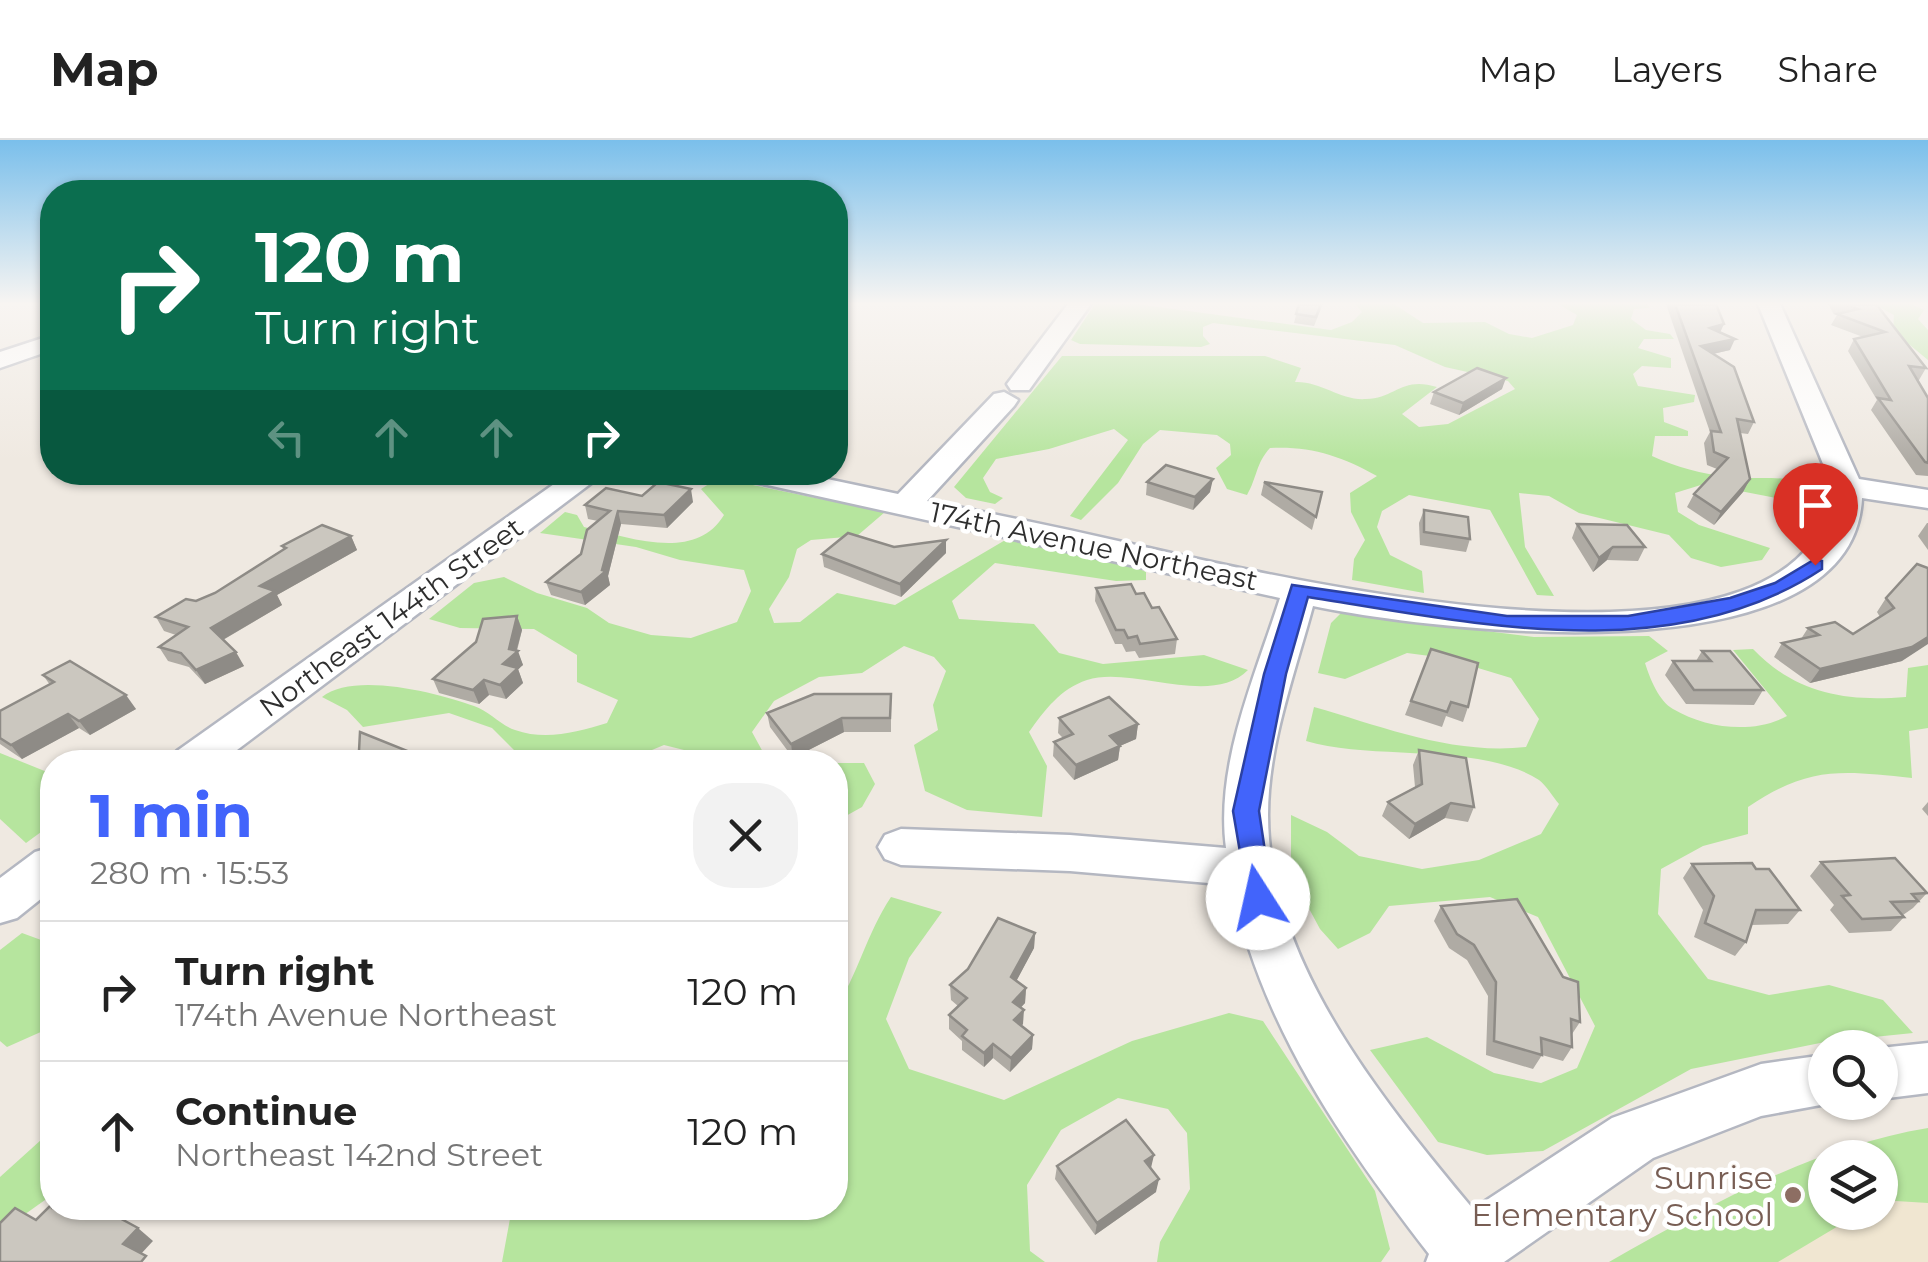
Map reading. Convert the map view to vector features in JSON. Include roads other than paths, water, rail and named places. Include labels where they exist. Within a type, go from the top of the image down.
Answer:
[{"type":"street","points":[[906,505],[1012,392],[1040,356]]},
{"type":"street","points":[[1792,356],[1847,486],[1928,499]]},
{"type":"street","name":"Northeast 144th Street","points":[[209,750],[573,485]]},
{"type":"street","name":"174th Avenue Northeast","points":[[811,485],[1300,590],[1488,620],[1572,624],[1685,616],[1782,587],[1815,565],[1831,548],[1848,506],[1847,486]]},
{"type":"street","points":[[1300,590],[1275,674],[1246,811],[1252,868],[1272,955],[1307,1028],[1363,1122],[1462,1256],[1633,1138],[1761,1090],[1808,1083]]},
{"type":"street","points":[[902,847],[1070,852],[1252,868]]},
{"type":"street","points":[[0,904],[40,874]]},
{"type":"street","points":[[1898,1071],[1928,1068]]},
{"type":"place","name":"Sunrise Elementary School","points":[[1793,1195]]}]
